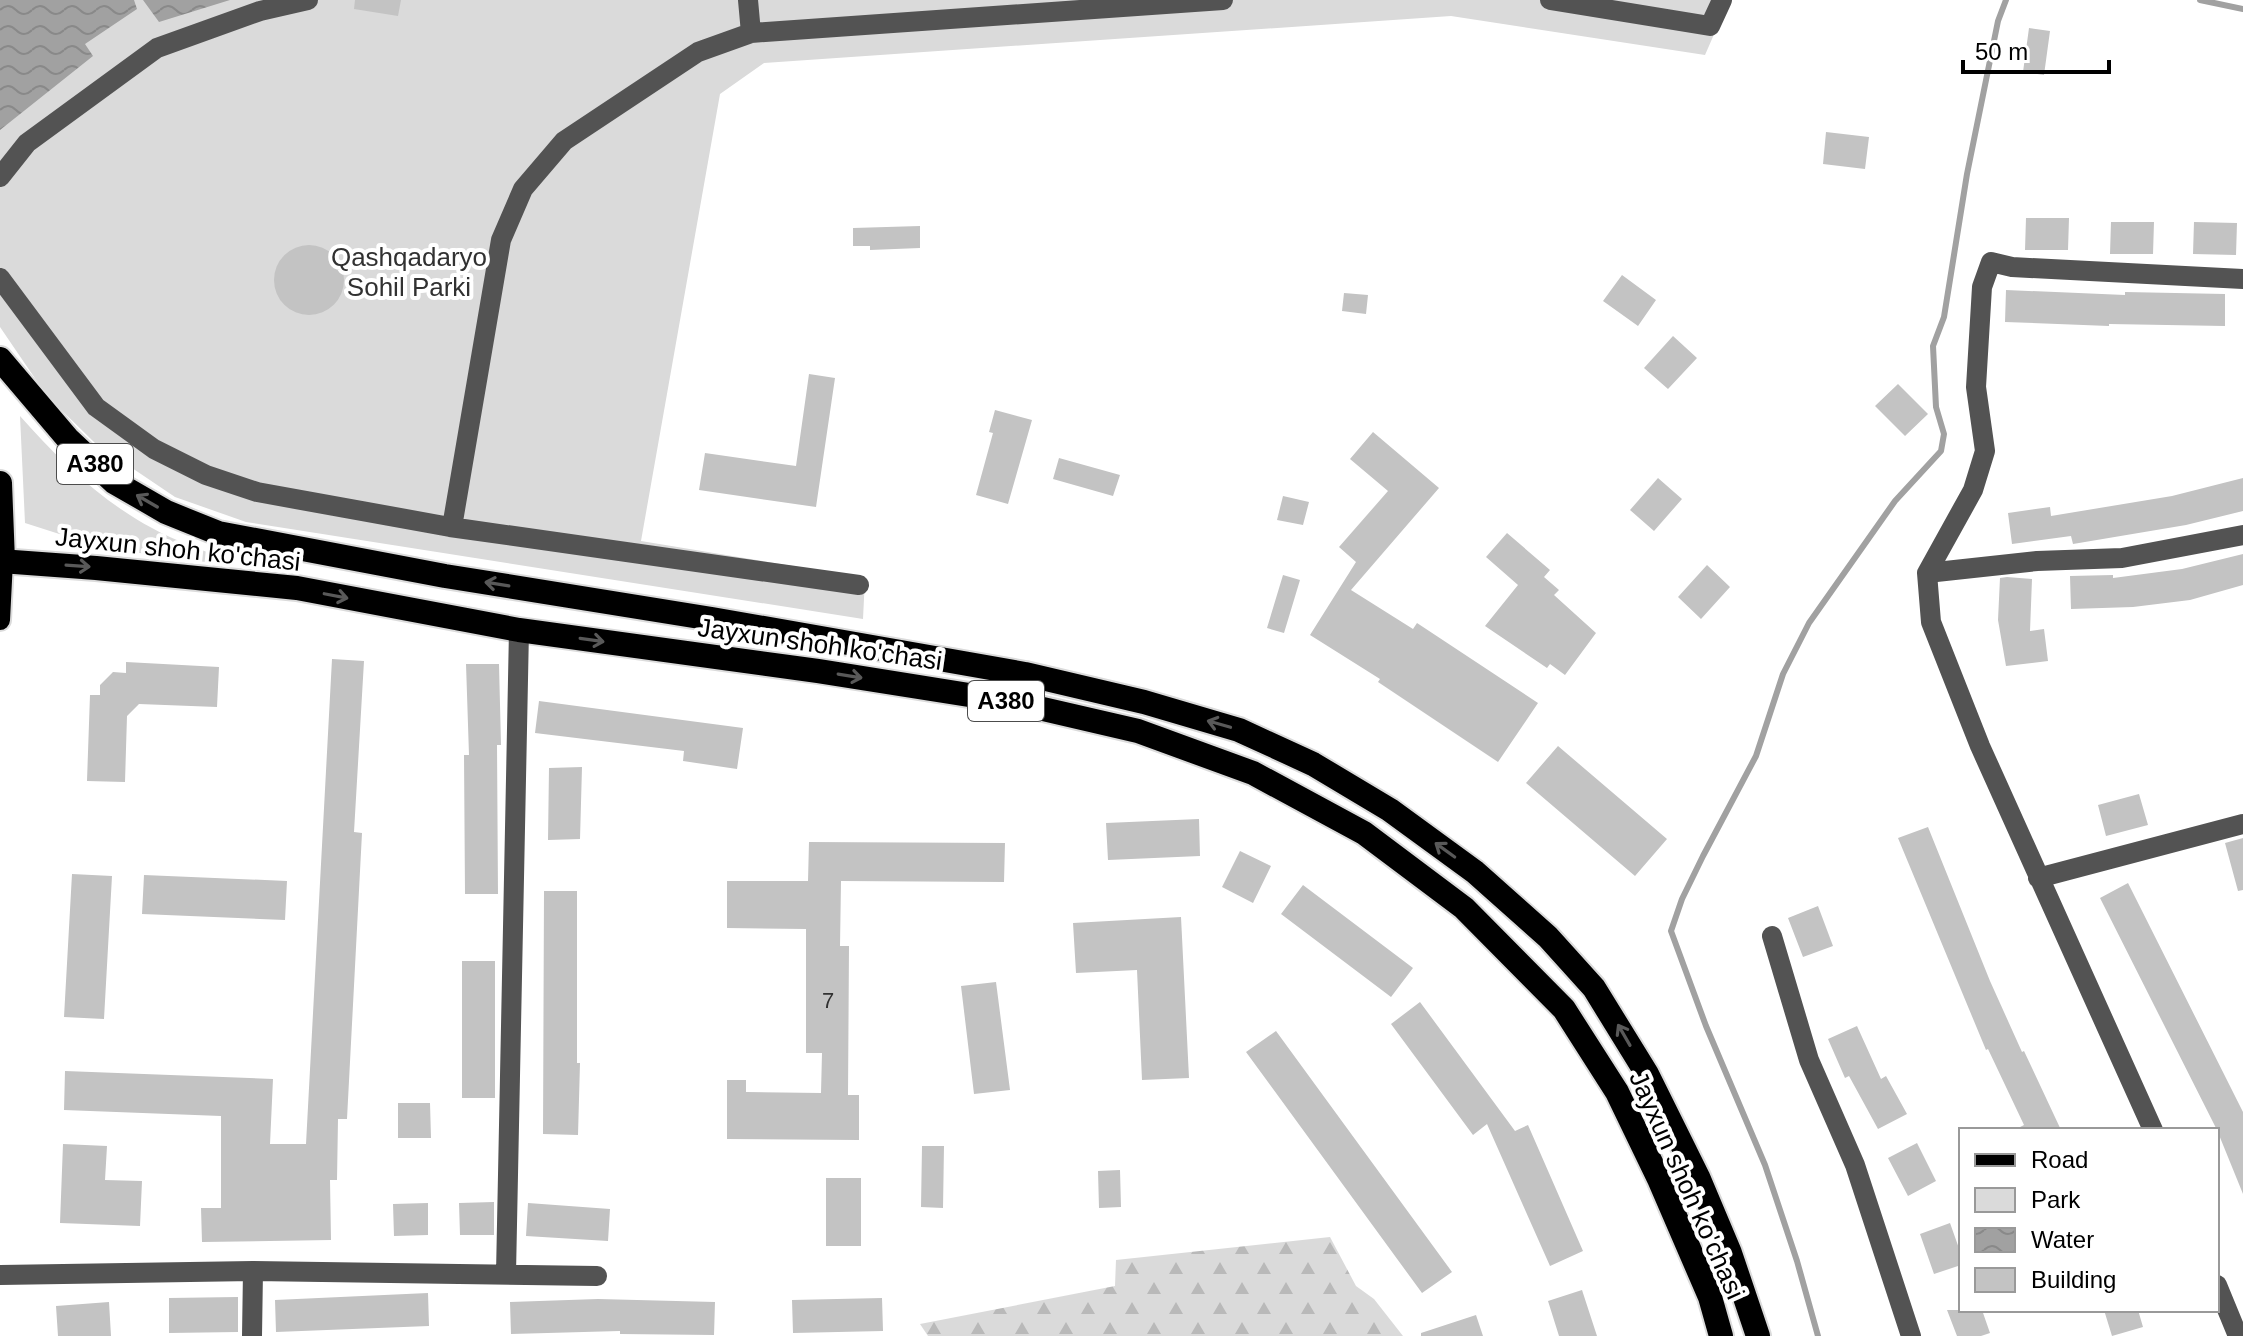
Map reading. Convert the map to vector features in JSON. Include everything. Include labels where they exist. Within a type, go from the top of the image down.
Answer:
[{"type":"highway","name":"Jayxun shoh ko'chasi","points":[[0,359],[68,439],[114,482],[166,512],[218,533],[306,551],[1025,674],[1144,702],[1239,730],[1313,764],[1390,810],[1475,872],[1548,937],[1594,988],[1647,1074],[1698,1177],[1730,1253],[1758,1336]]},
{"type":"highway","points":[[0,483],[2,561]]},
{"type":"highway","points":[[297,588],[306,551]]},
{"type":"highway","name":"Jayxun shoh ko'chasi","points":[[2,561],[297,588],[519,630],[818,671],[1013,702],[1138,731],[1253,773],[1364,833],[1464,908],[1564,1009],[1617,1092],[1704,1284],[1721,1336]]},
{"type":"main road","points":[[0,620],[2,561]]},
{"type":"street","points":[[0,177],[27,143],[157,48],[260,11],[308,0]]},
{"type":"street","points":[[748,0],[751,33]]},
{"type":"street","points":[[452,527],[501,240],[523,189],[564,141],[698,52],[751,33],[1223,0]]},
{"type":"street","points":[[1550,0],[1710,26],[1722,0]]},
{"type":"street","points":[[2152,1128],[1980,746],[1931,622],[1927,573],[1973,490],[1985,451],[1976,387],[1982,287],[1991,262],[2012,267],[2243,279]]},
{"type":"street","points":[[0,278],[96,407],[154,449],[206,475],[257,492],[452,527],[859,585]]},
{"type":"street","points":[[1927,573],[2037,561],[2122,558],[2243,535]]},
{"type":"street","points":[[506,1274],[519,630]]},
{"type":"street","points":[[2038,878],[2243,824]]},
{"type":"street","points":[[1772,936],[1809,1060],[1855,1165],[1911,1336]]},
{"type":"street","points":[[252,1336],[253,1271]]},
{"type":"street","points":[[0,1275],[253,1271],[597,1276]]},
{"type":"street","points":[[2219,1290],[2238,1336]]},
{"type":"green space","name":"Qashqadaryo Sohil Parki","points":[[0,0],[1729,0],[1705,55],[1451,16],[764,63],[720,94],[641,541],[865,578],[863,619],[246,522],[175,497],[95,443],[47,396],[0,327]]},
{"type":"green space","points":[[20,416],[65,463],[115,505],[161,533],[226,560],[228,565],[103,548],[25,523]]},
{"type":"green space","points":[[1330,1237],[1356,1286],[1374,1299],[1403,1336],[928,1336],[920,1324],[1115,1286],[1116,1260]]},
{"type":"water","points":[[0,0],[134,0],[137,9],[85,44],[93,56],[0,130]]},
{"type":"water","points":[[143,0],[230,0],[159,22]]},
{"type":"building","points":[[355,0],[401,0],[398,16],[354,9]]},
{"type":"building","points":[[2029,28],[2050,31],[2044,75],[2023,72]]},
{"type":"building","points":[[1826,132],[1869,137],[1865,169],[1823,164]]},
{"type":"building","points":[[2026,218],[2069,218],[2068,250],[2025,250]]},
{"type":"building","points":[[2111,222],[2154,222],[2153,254],[2110,254]]},
{"type":"building","points":[[2194,222],[2237,223],[2236,255],[2193,254]]},
{"type":"building","points":[[920,226],[920,248],[870,250],[870,246],[853,246],[853,228]]},
{"type":"building","points":[[309,245],[334,255],[344,280],[334,305],[309,315],[284,305],[274,280],[284,255]]},
{"type":"building","points":[[1622,275],[1656,300],[1638,326],[1603,301]]},
{"type":"building","points":[[2006,290],[2125,295],[2125,292],[2225,294],[2225,326],[2005,322]]},
{"type":"building","points":[[1344,293],[1368,295],[1366,314],[1342,311]]},
{"type":"building","points":[[1673,336],[1697,358],[1668,389],[1644,368]]},
{"type":"building","points":[[809,374],[835,378],[816,507],[699,490],[705,453],[796,466]]},
{"type":"building","points":[[1898,384],[1928,414],[1905,436],[1875,406]]},
{"type":"building","points":[[995,410],[1032,420],[1008,504],[976,495],[993,433],[989,432]]},
{"type":"building","points":[[1373,432],[1439,488],[1351,590],[1413,629],[1417,623],[1538,703],[1498,762],[1378,682],[1380,679],[1310,635],[1356,562],[1339,547],[1388,491],[1350,459]]},
{"type":"building","points":[[1059,458],[1120,475],[1113,496],[1053,479]]},
{"type":"building","points":[[1658,478],[1682,499],[1654,531],[1630,510]]},
{"type":"building","points":[[2243,478],[2243,511],[2186,525],[2073,544],[2071,536],[2012,544],[2008,513],[2050,507],[2051,516],[2172,496]]},
{"type":"building","points":[[1283,496],[1309,502],[1303,525],[1277,520]]},
{"type":"building","points":[[1507,533],[1550,570],[1544,577],[1559,590],[1554,595],[1596,633],[1565,675],[1550,664],[1547,668],[1485,626],[1518,585],[1486,557]]},
{"type":"building","points":[[2243,554],[2243,585],[2190,600],[2133,607],[2071,609],[2070,576],[2113,575],[2113,578],[2182,569]]},
{"type":"building","points":[[1707,565],[1730,587],[1701,619],[1678,597]]},
{"type":"building","points":[[1283,575],[1300,580],[1284,633],[1267,628]]},
{"type":"building","points":[[2000,578],[2032,579],[2030,631],[2044,629],[2048,661],[2006,666],[1998,620]]},
{"type":"building","points":[[332,659],[364,661],[354,832],[362,833],[347,1119],[338,1119],[337,1180],[330,1180],[331,1240],[202,1242],[201,1208],[221,1208],[221,1116],[64,1110],[65,1071],[273,1079],[270,1144],[306,1144]]},
{"type":"building","points":[[126,662],[219,667],[217,707],[139,704],[127,716],[125,782],[87,781],[90,695],[100,695],[100,685],[113,672],[126,673]]},
{"type":"building","points":[[466,664],[499,664],[498,894],[465,894],[464,755],[469,755]]},
{"type":"building","points":[[539,701],[743,728],[737,769],[683,761],[684,751],[535,733]]},
{"type":"building","points":[[1558,746],[1667,839],[1635,876],[1526,783]]},
{"type":"building","points":[[582,767],[580,839],[548,840],[549,768]]},
{"type":"building","points":[[2139,794],[2148,825],[2106,836],[2098,805]]},
{"type":"building","points":[[1199,819],[1200,856],[1108,860],[1106,823]]},
{"type":"building","points":[[1928,827],[1990,981],[2060,1128],[2018,1128],[2024,1125],[1986,1050],[1898,838]]},
{"type":"building","points":[[2243,838],[2243,890],[2238,891],[2225,843]]},
{"type":"building","points":[[809,842],[1005,843],[1004,882],[841,881],[840,946],[849,946],[848,1095],[859,1095],[859,1140],[727,1139],[727,1080],[746,1080],[746,1092],[821,1093],[822,1053],[806,1053],[806,929],[727,928],[727,881],[808,881]]},
{"type":"building","points":[[1240,851],[1271,866],[1253,903],[1222,887]]},
{"type":"building","points":[[72,874],[112,876],[104,1019],[64,1017]]},
{"type":"building","points":[[144,875],[287,881],[285,920],[142,914]]},
{"type":"building","points":[[2128,883],[2243,1112],[2243,1194],[2219,1128],[2216,1128],[2100,898]]},
{"type":"building","points":[[1303,885],[1413,968],[1391,997],[1281,914]]},
{"type":"building","points":[[544,891],[577,891],[578,1135],[543,1134]]},
{"type":"building","points":[[1818,906],[1833,946],[1803,957],[1788,918]]},
{"type":"building","points":[[1181,917],[1189,1078],[1142,1080],[1137,970],[1076,973],[1073,923]]},
{"type":"building","points":[[462,961],[495,961],[495,1098],[462,1098]]},
{"type":"building","points":[[996,982],[1010,1090],[974,1094],[961,986]]},
{"type":"building","points":[[1420,1002],[1515,1131],[1528,1125],[1583,1251],[1550,1266],[1487,1124],[1473,1135],[1391,1024]]},
{"type":"building","points":[[1857,1026],[1881,1079],[1886,1076],[1907,1114],[1878,1129],[1849,1076],[1845,1078],[1828,1039]]},
{"type":"building","points":[[1276,1031],[1452,1272],[1422,1293],[1246,1052]]},
{"type":"building","points":[[398,1103],[430,1103],[431,1138],[398,1138]]},
{"type":"building","points":[[1917,1143],[1936,1181],[1908,1196],[1888,1158]]},
{"type":"building","points":[[63,1144],[107,1146],[105,1180],[142,1181],[140,1226],[60,1223]]},
{"type":"building","points":[[922,1146],[944,1146],[943,1208],[921,1207]]},
{"type":"building","points":[[1120,1170],[1121,1207],[1099,1208],[1098,1171]]},
{"type":"building","points":[[826,1178],[861,1178],[861,1246],[826,1246]]},
{"type":"building","points":[[494,1202],[494,1235],[460,1235],[459,1203]]},
{"type":"building","points":[[428,1203],[428,1235],[394,1236],[393,1204]]},
{"type":"building","points":[[528,1203],[610,1209],[608,1241],[526,1236]]},
{"type":"building","points":[[1950,1223],[1959,1248],[1959,1266],[1934,1274],[1920,1234]]},
{"type":"building","points":[[1582,1290],[1597,1336],[1559,1336],[1548,1301]]},
{"type":"building","points":[[428,1293],[429,1326],[276,1332],[275,1300]]},
{"type":"building","points":[[238,1297],[238,1332],[169,1333],[169,1298]]},
{"type":"building","points":[[882,1298],[883,1331],[793,1333],[792,1300]]},
{"type":"building","points":[[598,1299],[715,1302],[714,1335],[620,1334],[620,1331],[511,1334],[510,1302]]},
{"type":"building","points":[[109,1302],[111,1336],[58,1336],[56,1306]]},
{"type":"building","points":[[1947,1310],[1983,1312],[1990,1333],[1957,1336]]},
{"type":"building","points":[[2105,1312],[2139,1312],[2143,1327],[2112,1336]]},
{"type":"building","points":[[1476,1315],[1483,1336],[1421,1336],[1421,1333]]},
{"type":"waterway","points":[[1818,1336],[1765,1165],[1706,1026],[1671,931],[1682,899],[1756,756],[1783,674],[1809,623],[1895,501],[1941,451],[1944,434],[1936,407],[1933,346],[1944,317],[1967,174],[1998,21],[2006,0]]},
{"type":"waterway","points":[[2200,0],[2243,9]]}]
